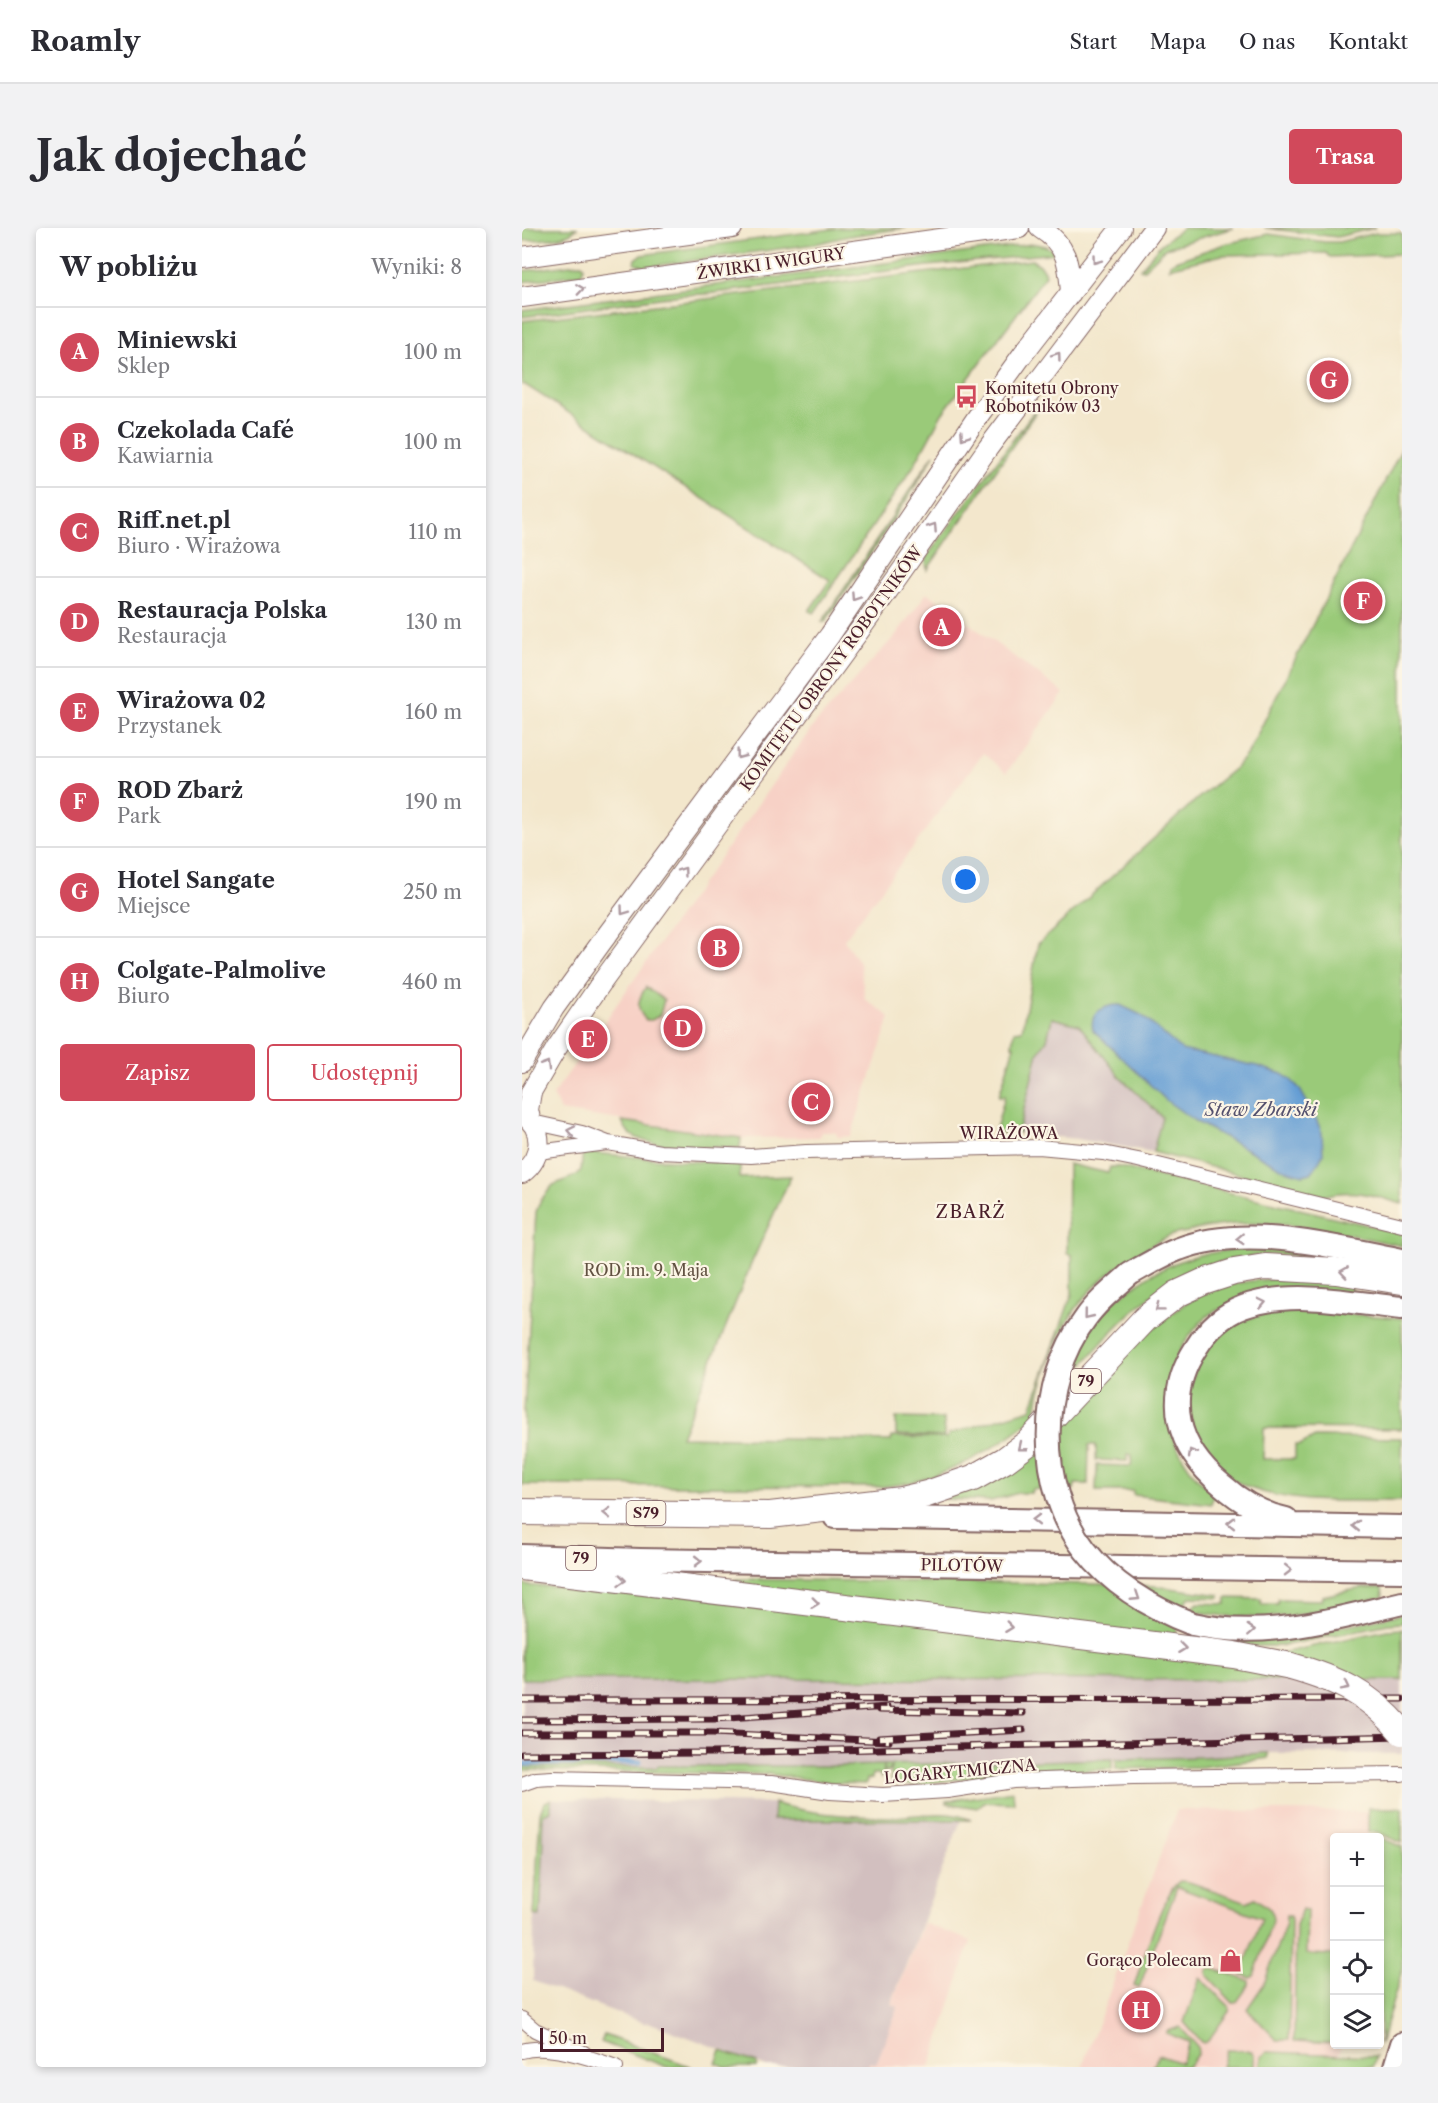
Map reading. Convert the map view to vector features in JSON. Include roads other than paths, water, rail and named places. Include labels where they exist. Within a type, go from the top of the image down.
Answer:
[{"type":"highway","name":"79","points":[[770,1515],[901,1500],[974,1478],[1028,1443],[1145,1318],[1177,1294],[1203,1281],[1234,1272],[1265,1267],[1336,1271],[1402,1281]]},
{"type":"highway","name":"S79","points":[[522,1512],[770,1515]]},
{"type":"highway","points":[[522,1567],[1234,1655],[1310,1671],[1344,1685],[1377,1705],[1402,1732]]},
{"type":"main road","points":[[1402,1260],[1294,1240],[1249,1238],[1209,1241],[1180,1248],[1130,1274],[1084,1319],[1064,1357],[1057,1378],[1050,1410],[1048,1442],[1055,1486],[1069,1522],[1084,1549],[1112,1578],[1141,1600],[1165,1613],[1193,1624],[1241,1631],[1280,1629],[1402,1603]]},
{"type":"main road","points":[[1311,1525],[1281,1518],[1234,1496],[1205,1471],[1194,1458],[1185,1440],[1178,1415],[1179,1386],[1188,1359],[1204,1334],[1223,1317],[1244,1307],[1268,1301],[1304,1298],[1402,1308]]},
{"type":"main road","points":[[770,1515],[1402,1527]]},
{"type":"main road","name":"PILOTÓW","points":[[522,1556],[640,1560],[1402,1571]]},
{"type":"main road","points":[[1395,2067],[1402,2044]]},
{"type":"street","points":[[522,257],[732,228]]},
{"type":"street","name":"ŻWIRKI I WIGURY","points":[[522,297],[1019,228]]},
{"type":"street","points":[[1040,228],[1057,241],[1065,253],[1070,271],[1071,293]]},
{"type":"street","name":"KOMITETU OBRONY ROBOTNIKÓW","points":[[522,1062],[554,1008],[830,635],[976,418],[1121,228]]},
{"type":"street","name":"KOMITETU OBRONY ROBOTNIKÓW","points":[[538,1152],[537,1132],[528,1118],[531,1092],[556,1049],[602,982],[870,616],[988,447],[1154,228]]},
{"type":"street","name":"WIRAŻOWA","points":[[528,1118],[608,1143],[660,1152],[751,1156],[806,1152],[979,1147],[1039,1147],[1075,1150],[1138,1160],[1402,1225]]},
{"type":"street","name":"WIRAŻOWA","points":[[538,1152],[608,1143]]},
{"type":"street","points":[[522,1173],[532,1165],[538,1152]]},
{"type":"street","name":"LOGARYTMICZNA","points":[[522,1785],[536,1779],[552,1778],[748,1783],[883,1795],[947,1791],[1013,1781],[1133,1777],[1402,1774]]},
{"type":"street","points":[[522,2019],[535,2030],[558,2039],[599,2061]]},
{"type":"street","points":[[522,2051],[542,2049],[599,2061],[616,2067]]},
{"type":"water","name":"Staw Zbarski","points":[[1120,1005],[1141,1015],[1182,1050],[1257,1066],[1282,1074],[1291,1080],[1299,1088],[1322,1133],[1323,1154],[1311,1173],[1303,1175],[1285,1170],[1195,1121],[1167,1101],[1093,1030],[1093,1018],[1099,1011],[1108,1006]]},
{"type":"waterway","points":[[522,1764],[640,1762]]},
{"type":"railway","points":[[522,1700],[1402,1699]]},
{"type":"railway","points":[[522,1720],[714,1719],[887,1707]]},
{"type":"railway","points":[[879,1710],[1023,1713]]},
{"type":"railway","points":[[879,1738],[1023,1730]]},
{"type":"railway","points":[[522,1733],[713,1733],[889,1741]]},
{"type":"railway","points":[[522,1754],[713,1753],[1402,1736]]},
{"type":"place","name":"Hotel Sangate","points":[[1329,380]]},
{"type":"place","name":"Komitetu Obrony Robotników 03","points":[[967,397]]},
{"type":"place","name":"ROD Zbarż","points":[[1363,601]]},
{"type":"place","name":"Miniewski","points":[[942,627]]},
{"type":"place","name":"Czekolada Café","points":[[720,948]]},
{"type":"place","name":"Restauracja Polska","points":[[683,1028]]},
{"type":"place","name":"Wirażowa 02","points":[[588,1039]]},
{"type":"place","name":"Riff.net.pl","points":[[811,1102]]},
{"type":"place","name":"Gorąco Polecam","points":[[1230,1960]]},
{"type":"place","name":"Colgate-Palmolive","points":[[1141,2010]]},
{"type":"district","name":"ZBARŻ","points":[[971,1212]]},
{"type":"park label","name":"ROD im. 9. Maja","points":[[646,1270]]}]
